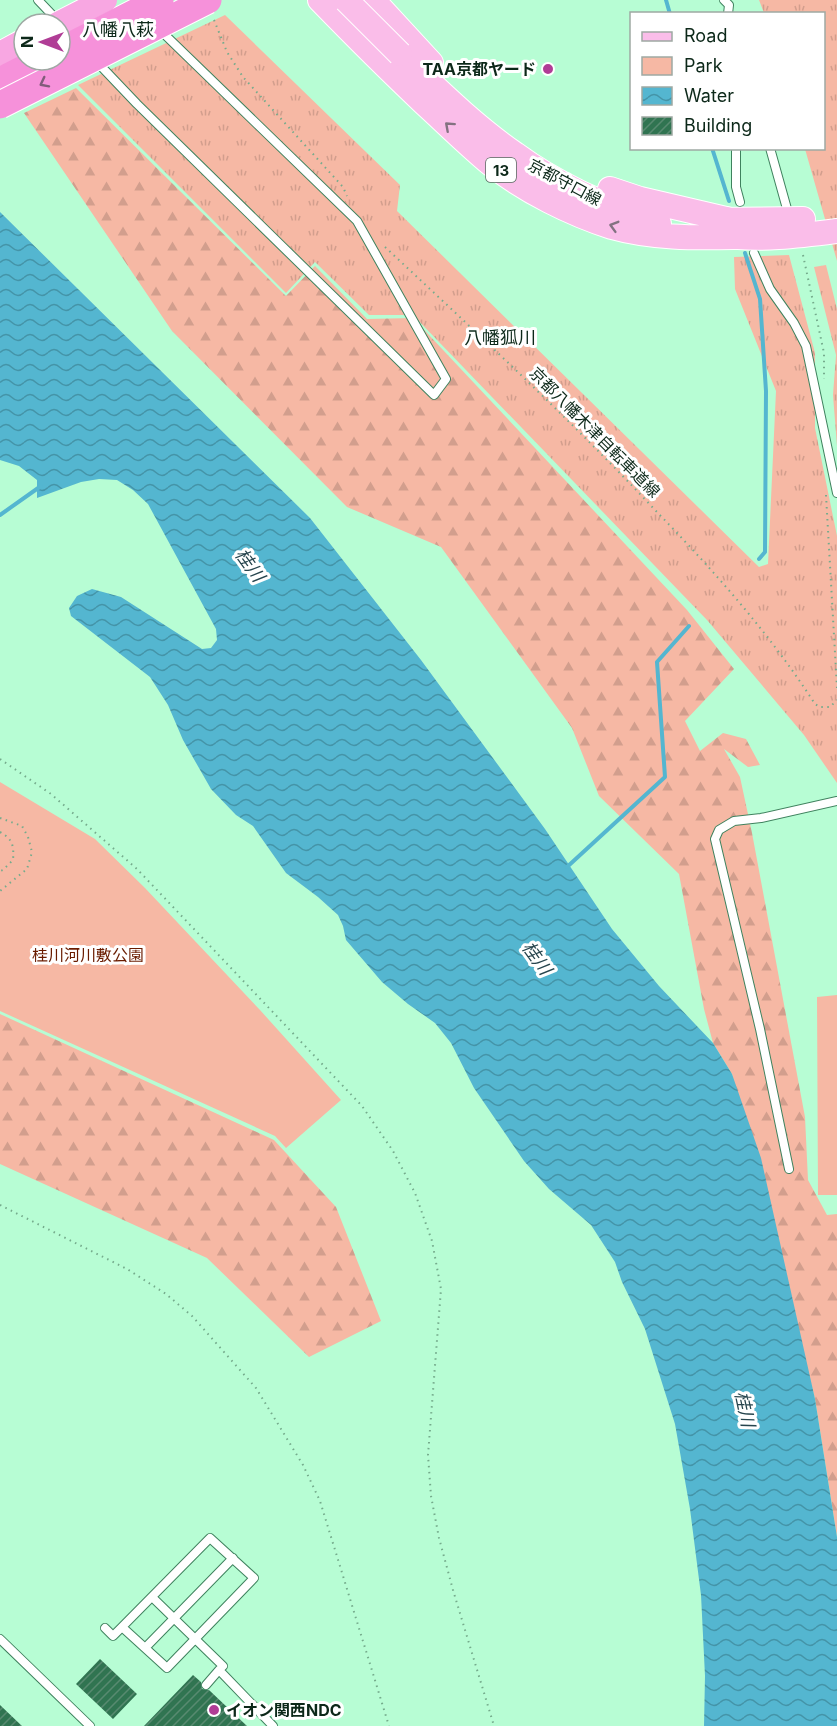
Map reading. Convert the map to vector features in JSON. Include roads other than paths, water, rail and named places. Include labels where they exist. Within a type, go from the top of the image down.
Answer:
[{"type":"highway","points":[[72,27],[105,0]]},
{"type":"highway","points":[[72,31],[160,0]]},
{"type":"highway","points":[[0,105],[210,8]]},
{"type":"highway","points":[[0,81],[18,72]]},
{"type":"main road","name":"13","points":[[320,0],[378,59],[468,143],[493,165],[527,187],[578,213],[613,227],[656,235],[689,238],[735,220]]},
{"type":"main road","name":"京都守口線","points":[[346,0],[470,119],[515,154],[559,181],[606,204],[630,213],[659,214],[695,221],[735,220],[802,231],[837,231]]},
{"type":"main road","name":"13","points":[[373,0],[420,52],[486,115],[516,139],[550,161],[605,187],[631,196],[735,220]]},
{"type":"main road","name":"京都守口線","points":[[802,231],[837,214]]},
{"type":"lane","points":[[72,43],[434,395],[446,379],[357,221],[131,2]]},
{"type":"lane","points":[[735,220],[736,150]]},
{"type":"lane","points":[[771,150],[802,231]]},
{"type":"lane","points":[[754,252],[770,289],[794,323],[806,346],[837,493]]},
{"type":"lane","points":[[789,1169],[760,1029],[715,839],[719,830],[734,821],[761,818],[837,801]]},
{"type":"lane","points":[[105,1628],[113,1636],[210,1538],[254,1578],[166,1668],[122,1627]]},
{"type":"lane","points":[[145,1648],[232,1558]]},
{"type":"lane","points":[[152,1597],[223,1666],[206,1685]]},
{"type":"lane","points":[[0,1639],[90,1726]]},
{"type":"lane","points":[[219,1670],[273,1726]]},
{"type":"water","name":"桂川","points":[[0,212],[310,518],[421,660],[545,829],[612,929],[659,986],[713,1043],[732,1074],[761,1158],[815,1399],[837,1537],[837,1726],[704,1726],[705,1676],[701,1595],[690,1509],[675,1424],[645,1329],[615,1262],[591,1225],[549,1189],[524,1161],[474,1088],[451,1043],[435,1023],[382,982],[346,940],[338,915],[286,873],[253,826],[236,815],[211,789],[183,740],[168,705],[150,677],[71,616],[69,608],[77,596],[92,589],[121,597],[202,649],[211,648],[217,640],[216,629],[148,504],[133,490],[117,480],[99,479],[81,482],[37,498],[37,480],[19,466],[0,460]]},
{"type":"waterway","points":[[666,0],[669,12]]},
{"type":"waterway","points":[[713,150],[729,201]]},
{"type":"waterway","points":[[745,253],[760,299],[766,391],[765,552],[759,559]]},
{"type":"waterway","points":[[0,515],[41,486]]},
{"type":"waterway","points":[[567,867],[665,777],[657,662],[689,626]]},
{"type":"place","name":"TAA京都ヤード","points":[[548,69]]},
{"type":"place","name":"イオン関西NDC","points":[[214,1710]]},
{"type":"district","name":"八幡八萩","points":[[118,29]]},
{"type":"district","name":"八幡狐川","points":[[500,337]]},
{"type":"park label","name":"桂川河川敷公園","points":[[88,955]]}]
